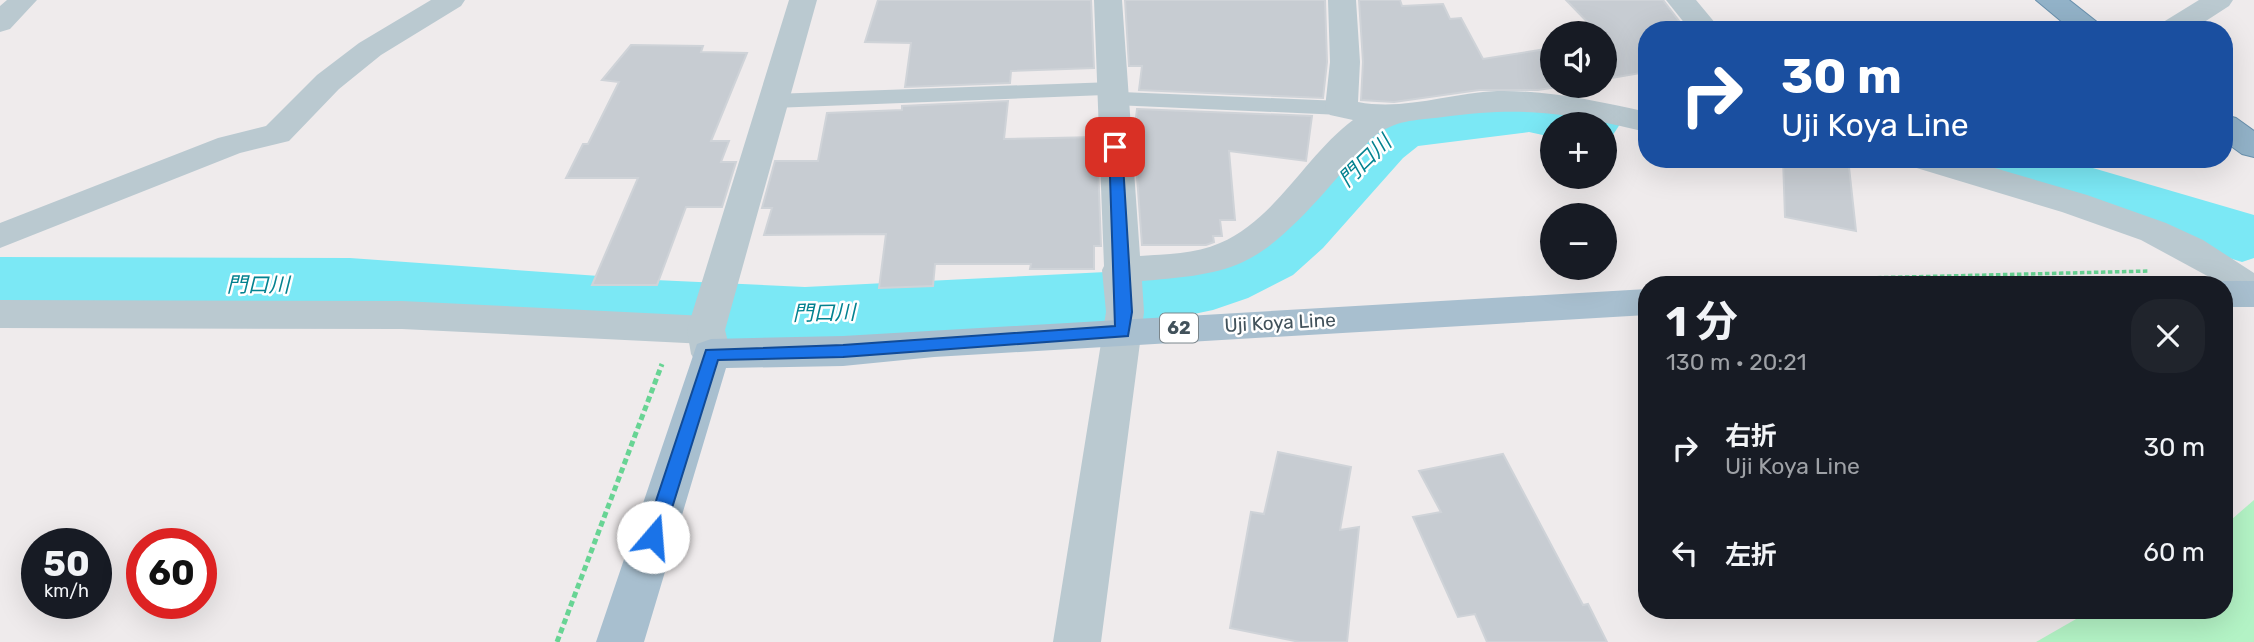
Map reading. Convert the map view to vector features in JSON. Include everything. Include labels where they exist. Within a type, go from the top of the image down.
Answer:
[{"type":"highway","points":[[2050,0],[2079,21]]},
{"type":"highway","points":[[2233,132],[2254,147]]},
{"type":"main road","points":[[2233,294],[2254,293]]},
{"type":"main road","name":"Uji Koya Line","points":[[697,338],[843,351],[1122,297],[1638,302]]},
{"type":"main road","points":[[620,642],[697,338]]},
{"type":"street","points":[[0,23],[23,0]]},
{"type":"street","points":[[0,236],[230,145],[277,134],[328,82],[451,0]]},
{"type":"street","points":[[0,314],[402,315],[697,338],[719,284],[803,0]]},
{"type":"street","points":[[1077,642],[1122,297],[1108,0]]},
{"type":"street","points":[[1342,0],[1345,62],[1341,108],[1380,116],[1494,101],[1537,101],[1573,105],[1638,120]]},
{"type":"street","points":[[1680,0],[1698,21]]},
{"type":"street","points":[[2185,21],[2219,0]]},
{"type":"street","points":[[1122,297],[1184,265],[1227,255],[1243,247],[1266,230],[1360,131],[1380,116]]},
{"type":"street","points":[[1955,168],[2182,243],[2229,270],[2254,293]]},
{"type":"lane","points":[[773,101],[1113,93],[1341,108]]},
{"type":"path","points":[[557,642],[697,338]]},
{"type":"green space","points":[[2254,500],[2254,642],[2036,642],[2076,619],[2233,619],[2233,518]]},
{"type":"building","points":[[878,0],[1091,0],[1094,68],[1011,71],[1010,83],[905,87],[911,43],[865,42]]},
{"type":"building","points":[[1125,0],[1325,0],[1327,62],[1323,98],[1139,90],[1142,66],[1129,66]]},
{"type":"building","points":[[1359,0],[1400,0],[1402,6],[1443,4],[1450,19],[1461,18],[1483,59],[1540,50],[1540,90],[1479,90],[1394,102],[1361,100],[1363,62]]},
{"type":"building","points":[[1566,0],[1663,0],[1679,21],[1638,21],[1638,74],[1617,77],[1617,21],[1586,21]]},
{"type":"building","points":[[631,45],[703,46],[701,52],[747,53],[711,141],[729,141],[721,162],[736,162],[722,207],[686,207],[657,285],[592,285],[638,178],[566,178],[583,144],[588,144],[619,82],[602,80]]},
{"type":"building","points":[[1008,101],[1004,139],[1097,137],[1101,246],[1094,246],[1094,269],[1030,269],[1031,264],[935,264],[933,286],[879,288],[886,234],[764,235],[772,208],[762,208],[775,161],[818,161],[827,113]]},
{"type":"building","points":[[1137,109],[1312,116],[1306,161],[1229,151],[1235,220],[1220,220],[1222,236],[1213,236],[1214,242],[1206,245],[1142,245],[1134,135]]},
{"type":"building","points":[[1783,168],[1849,168],[1856,231],[1785,217]]},
{"type":"building","points":[[1278,452],[1351,467],[1340,530],[1359,527],[1347,642],[1300,642],[1230,628],[1251,512],[1264,514]]},
{"type":"building","points":[[1503,454],[1583,605],[1588,604],[1607,642],[1487,642],[1475,614],[1458,617],[1413,517],[1441,512],[1419,471]]},
{"type":"waterway","name":"門口川","points":[[0,284],[350,285],[655,308],[805,315],[1146,297],[1186,291],[1221,279],[1267,257],[1297,231],[1379,143],[1399,128],[1529,112],[1540,114]]},
{"type":"waterway","points":[[2014,168],[2242,237]]},
{"type":"route","points":[[653,537],[711,354],[843,351],[934,342],[1122,331],[1125,312],[1120,270],[1115,147]]}]
